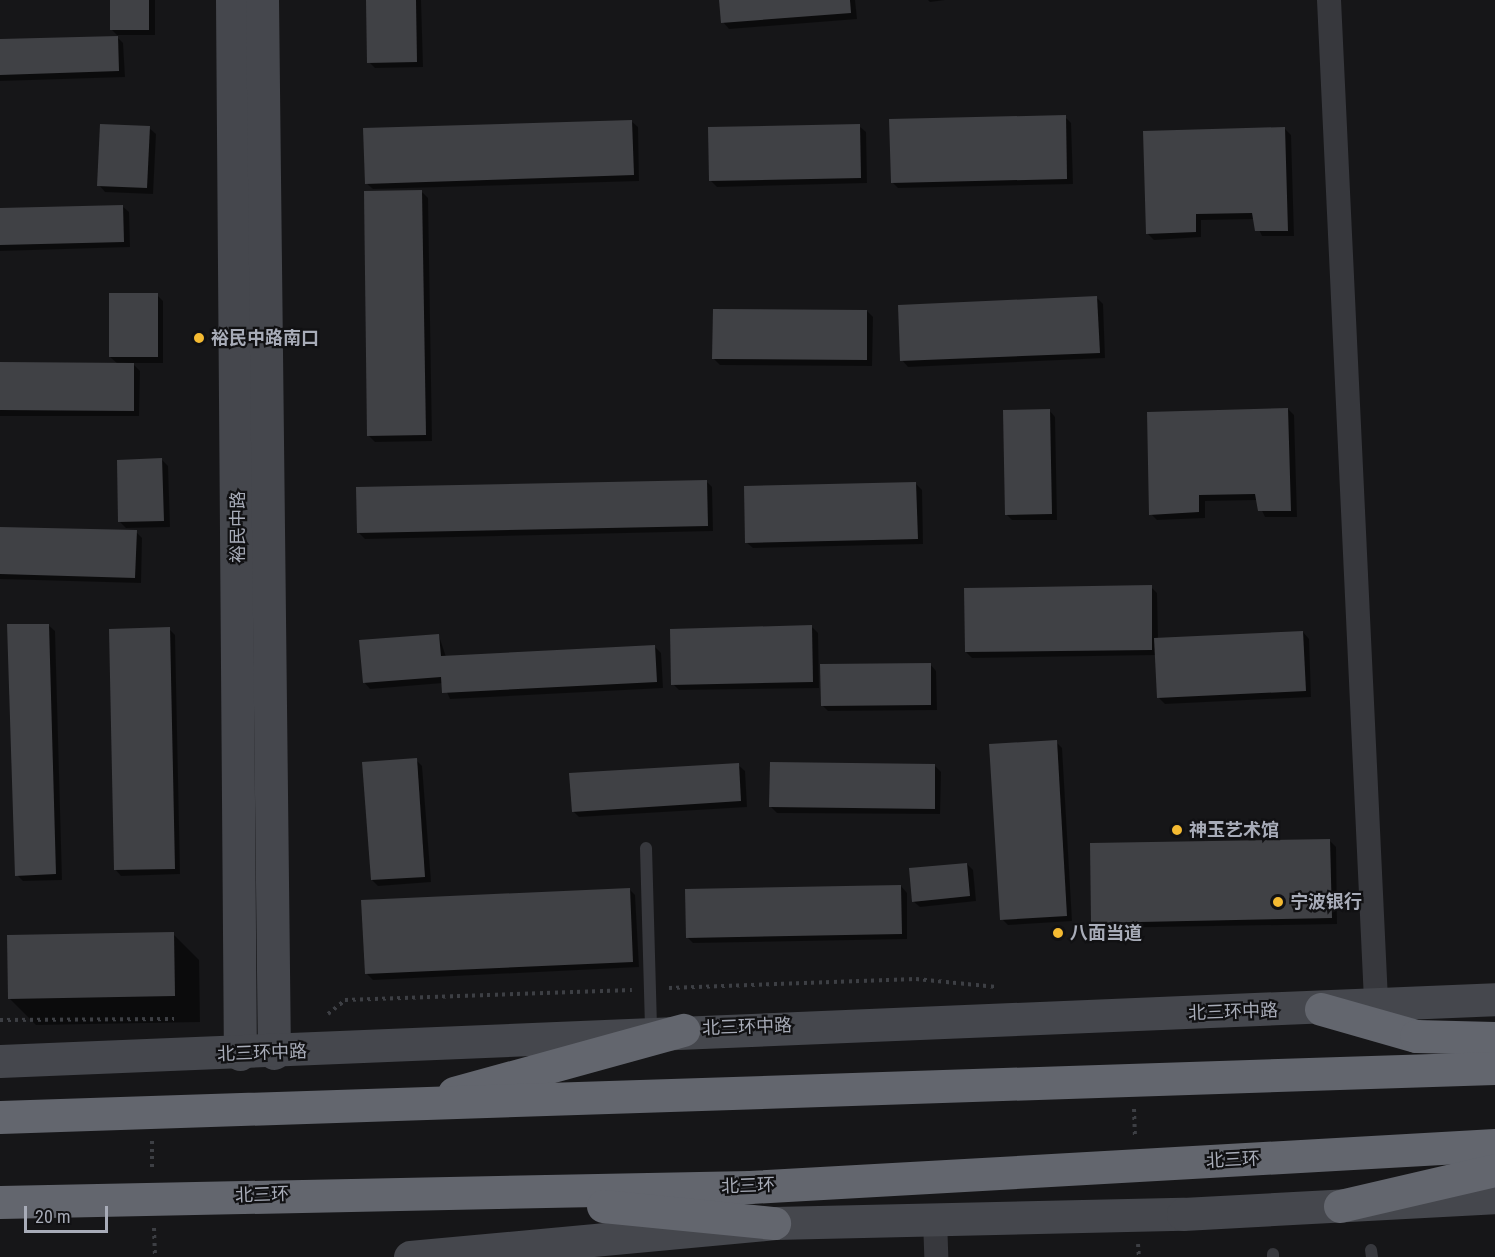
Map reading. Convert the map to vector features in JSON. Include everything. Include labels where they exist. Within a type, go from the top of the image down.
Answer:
[{"type":"highway","points":[[1321,1009],[1416,1036],[1495,1038]]},
{"type":"highway","points":[[401,1108],[683,1030]]},
{"type":"highway","points":[[0,1117],[401,1108],[1495,1068]]},
{"type":"highway","name":"北三环","points":[[0,1202],[430,1190],[750,1187],[1495,1144]]},
{"type":"highway","points":[[1340,1206],[1495,1170]]},
{"type":"highway","points":[[430,1190],[774,1223]]},
{"type":"street","name":"裕民中路","points":[[232,0],[240,1054]]},
{"type":"street","name":"裕民中路","points":[[262,0],[274,1053]]},
{"type":"street","points":[[1329,0],[1376,1002]]},
{"type":"street","name":"北三环中路","points":[[0,1061],[274,1053],[683,1030],[1321,1009],[1376,1002],[1494,998]]},
{"type":"street","points":[[410,1257],[774,1223],[1340,1206],[1495,1197]]},
{"type":"street","points":[[935,1219],[936,1257]]},
{"type":"lane","points":[[646,848],[651,1032]]},
{"type":"path","points":[[0,1020],[174,1019]]},
{"type":"path","points":[[1134,1106],[1135,1139]]},
{"type":"path","points":[[151,1128],[153,1175]]},
{"type":"path","points":[[154,1222],[155,1257]]},
{"type":"path","points":[[1138,1236],[1139,1257]]},
{"type":"building","points":[[110,0],[149,0],[149,30],[110,30]]},
{"type":"building","points":[[366,0],[416,0],[417,62],[367,63]]},
{"type":"building","points":[[719,0],[850,0],[851,13],[721,23]]},
{"type":"building","points":[[118,36],[119,71],[0,75],[0,39]]},
{"type":"building","points":[[1066,115],[1067,179],[891,183],[889,119]]},
{"type":"building","points":[[632,120],[634,175],[365,184],[363,128]]},
{"type":"building","points":[[100,124],[150,126],[147,188],[97,186]]},
{"type":"building","points":[[860,124],[861,178],[709,181],[708,127]]},
{"type":"building","points":[[1285,127],[1288,231],[1255,231],[1252,213],[1196,214],[1196,232],[1146,234],[1143,131]]},
{"type":"building","points":[[422,190],[426,435],[367,436],[364,191]]},
{"type":"building","points":[[123,205],[124,242],[0,245],[0,208]]},
{"type":"building","points":[[109,293],[158,293],[158,357],[109,357]]},
{"type":"building","points":[[1097,296],[1100,353],[900,361],[898,305]]},
{"type":"building","points":[[713,309],[867,310],[867,360],[712,359]]},
{"type":"building","points":[[0,362],[134,363],[134,411],[0,410]]},
{"type":"building","points":[[1288,408],[1291,511],[1258,511],[1255,494],[1199,495],[1199,512],[1149,515],[1147,412]]},
{"type":"building","points":[[1050,409],[1052,514],[1005,515],[1003,410]]},
{"type":"building","points":[[162,458],[164,521],[118,522],[117,460]]},
{"type":"building","points":[[707,480],[708,526],[357,533],[356,487]]},
{"type":"building","points":[[916,482],[918,539],[745,543],[744,486]]},
{"type":"building","points":[[0,527],[137,530],[135,578],[0,574]]},
{"type":"building","points":[[1152,585],[1152,650],[965,652],[964,588]]},
{"type":"building","points":[[7,624],[49,624],[56,874],[15,876]]},
{"type":"building","points":[[812,625],[813,682],[671,685],[670,629]]},
{"type":"building","points":[[170,627],[175,869],[114,870],[109,629]]},
{"type":"building","points":[[1303,631],[1306,691],[1157,698],[1154,638]]},
{"type":"building","points":[[439,634],[441,656],[655,645],[657,682],[442,693],[441,677],[363,683],[359,640]]},
{"type":"building","points":[[931,663],[931,705],[821,706],[820,664]]},
{"type":"building","points":[[1057,740],[1067,916],[1000,920],[989,744]]},
{"type":"building","points":[[417,758],[425,877],[371,880],[362,762]]},
{"type":"building","points":[[770,762],[935,764],[935,809],[769,807]]},
{"type":"building","points":[[739,763],[741,801],[572,812],[569,773]]},
{"type":"building","points":[[1330,839],[1332,918],[1091,923],[1090,843]]},
{"type":"building","points":[[967,863],[970,896],[912,902],[909,868]]},
{"type":"building","points":[[901,885],[902,934],[686,938],[685,889]]},
{"type":"building","points":[[630,888],[633,962],[365,974],[361,900]]},
{"type":"building","points":[[174,932],[175,996],[8,999],[7,935]]},
{"type":"place","name":"裕民中路南口","points":[[199,338]]},
{"type":"place","name":"神玉艺术馆","points":[[1177,830]]},
{"type":"place","name":"宁波银行","points":[[1278,902]]},
{"type":"place","name":"八面当道","points":[[1058,933]]}]
